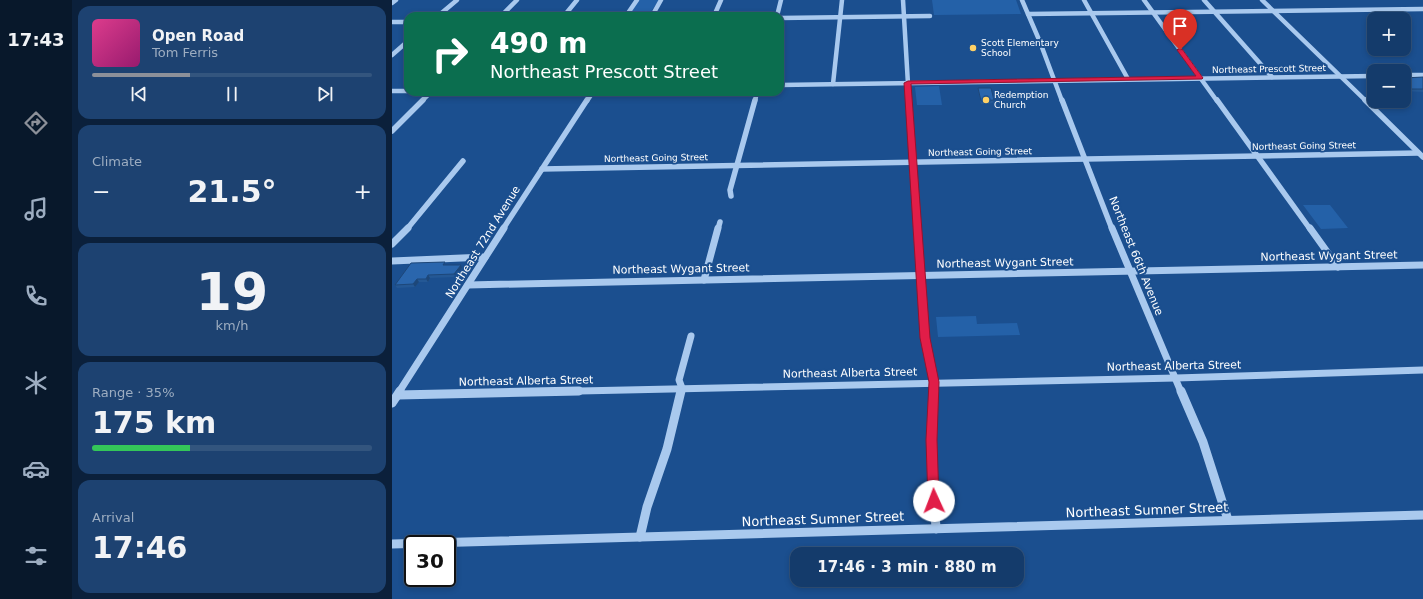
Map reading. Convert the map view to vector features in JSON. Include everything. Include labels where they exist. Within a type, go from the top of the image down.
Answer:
[{"type":"street","points":[[392,3],[396,0]]},
{"type":"street","points":[[443,12],[457,0]]},
{"type":"street","points":[[505,12],[517,0]]},
{"type":"street","points":[[567,12],[577,0]]},
{"type":"street","points":[[629,12],[637,0]]},
{"type":"street","points":[[654,12],[661,0]]},
{"type":"street","points":[[716,12],[721,0]]},
{"type":"street","points":[[778,12],[781,0]]},
{"type":"street","points":[[833,84],[842,0]]},
{"type":"street","points":[[903,0],[912,162],[925,338],[934,382],[931,440],[936,529]]},
{"type":"street","name":"Northeast 66th Avenue","points":[[1022,0],[1040,42],[1043,55],[1129,271],[1203,442],[1228,520]]},
{"type":"street","points":[[1084,0],[1128,79]]},
{"type":"street","points":[[1144,0],[1200,78],[1259,156],[1338,267]]},
{"type":"street","points":[[1204,0],[1272,77]]},
{"type":"street","points":[[1262,0],[1421,155]]},
{"type":"street","points":[[1028,14],[1423,9]]},
{"type":"street","points":[[784,18],[930,16]]},
{"type":"street","points":[[392,22],[404,22]]},
{"type":"street","points":[[392,55],[404,45]]},
{"type":"street","points":[[1411,75],[1423,75]]},
{"type":"street","name":"Northeast Prescott Street","points":[[784,85],[1367,76]]},
{"type":"street","points":[[392,91],[404,90]]},
{"type":"street","points":[[392,131],[426,96]]},
{"type":"street","name":"Northeast 72nd Avenue","points":[[392,403],[590,96]]},
{"type":"street","points":[[731,196],[730,190],[756,96]]},
{"type":"street","name":"Northeast Going Street","points":[[542,169],[1259,156],[1421,155]]},
{"type":"street","points":[[392,244],[402,236],[463,161]]},
{"type":"street","points":[[704,280],[720,222]]},
{"type":"street","points":[[392,261],[485,258]]},
{"type":"street","name":"Northeast Wygant Street","points":[[468,285],[1423,265]]},
{"type":"street","points":[[640,537],[643,521],[663,459],[682,388],[679,380],[691,336]]},
{"type":"street","name":"Northeast Alberta Street","points":[[398,395],[934,382],[1176,378],[1423,370]]},
{"type":"street","name":"Northeast Sumner Street","points":[[392,544],[1423,515]]},
{"type":"shaded area","points":[[639,0],[659,0],[651,12],[631,12]]},
{"type":"shaded area","points":[[932,0],[1016,0],[1021,14],[934,15]]},
{"type":"shaded area","points":[[939,86],[942,105],[917,105],[915,87]]},
{"type":"shaded area","points":[[1303,205],[1330,205],[1348,228],[1321,229]]},
{"type":"shaded area","points":[[976,316],[977,324],[1017,323],[1020,335],[938,337],[936,317]]},
{"type":"building","points":[[1423,77],[1423,89],[1411,89],[1411,78]]},
{"type":"building","name":"Redemption Church","points":[[978,88],[991,88],[994,100],[981,101]]},
{"type":"building","points":[[445,262],[443,265],[461,265],[454,274],[428,275],[426,279],[417,279],[413,284],[395,285],[411,263]]},
{"type":"place","name":"Scott Elementary School","points":[[973,48]]},
{"type":"place","name":"Redemption Church","points":[[986,100]]},
{"type":"route","points":[[934,501],[931,440],[934,382],[925,338],[912,162],[908,83],[1200,78],[1180,50]]}]
